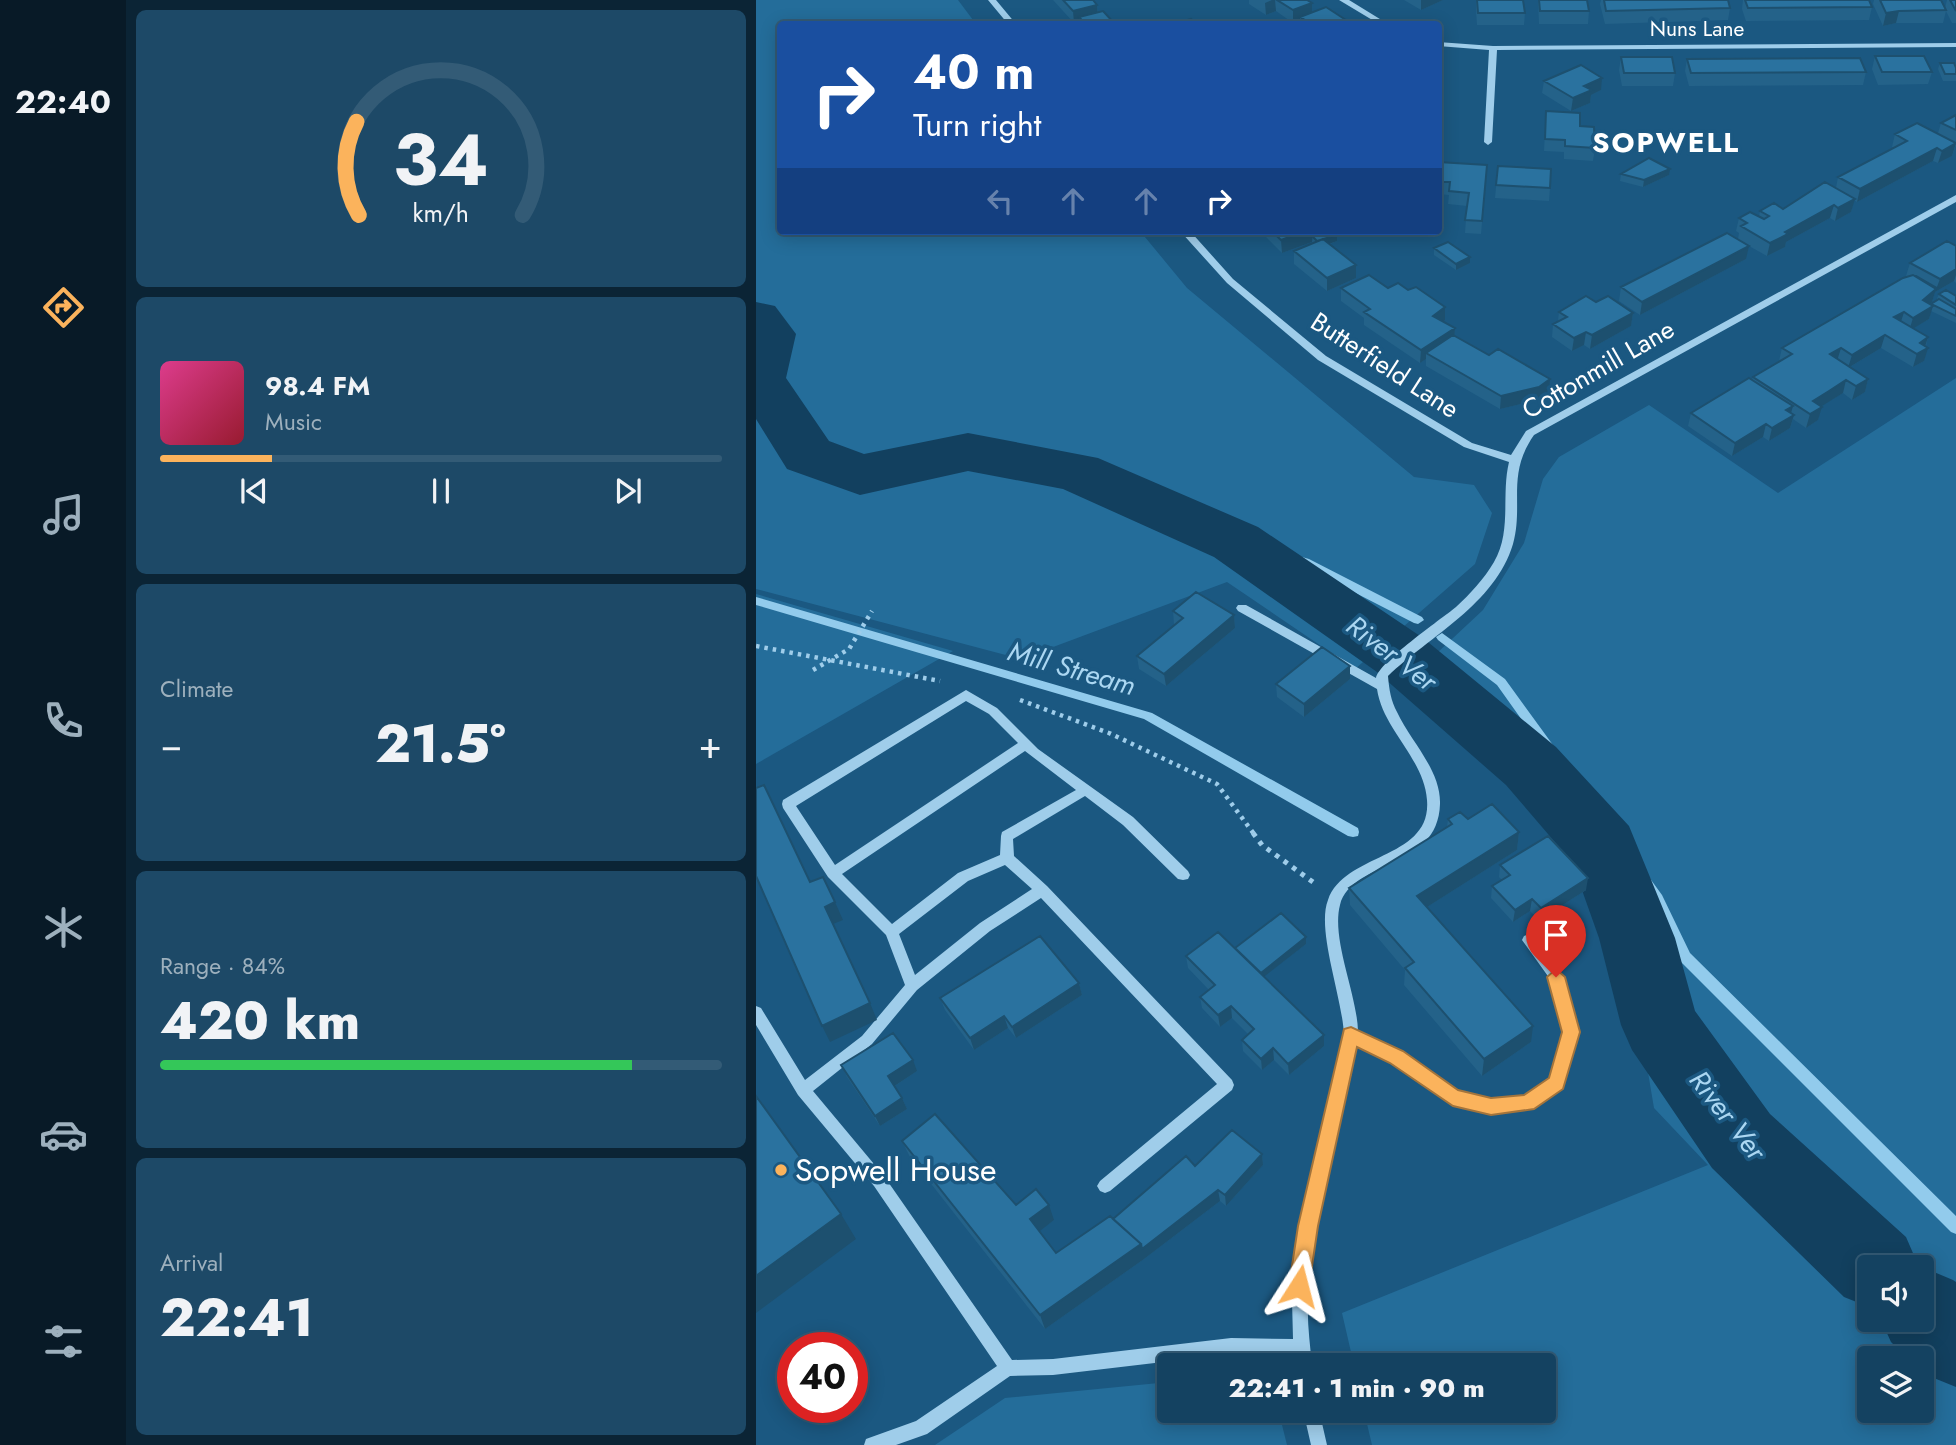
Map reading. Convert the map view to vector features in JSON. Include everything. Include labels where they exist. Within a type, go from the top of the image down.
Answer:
[{"type":"street","points":[[992,0],[1010,21]]},
{"type":"street","points":[[1343,0],[1379,21]]},
{"type":"street","name":"Nuns Lane","points":[[1442,44],[1493,48],[1956,45]]},
{"type":"street","points":[[1489,142],[1493,48]]},
{"type":"street","name":"Cottonmill Lane","points":[[1381,686],[1382,675],[1422,639],[1452,617],[1483,587],[1501,559],[1510,534],[1513,459],[1530,433],[1956,198]]},
{"type":"street","name":"Butterfield Lane","points":[[1189,235],[1230,281],[1322,358],[1468,445],[1513,459]]},
{"type":"street","points":[[1242,608],[1381,686],[1431,786],[1433,804],[1431,824],[1418,841],[1341,886],[1331,908],[1347,996],[1351,1035],[1308,1226],[1299,1286],[1302,1353]]},
{"type":"street","points":[[912,986],[891,932],[833,873],[788,804],[966,695],[993,711],[1026,744],[1128,821],[1183,875]]},
{"type":"street","points":[[833,873],[1026,744]]},
{"type":"street","points":[[1086,790],[1007,836],[1007,858],[1042,890],[1227,1085],[1105,1186]]},
{"type":"street","points":[[891,932],[963,877],[1007,858]]},
{"type":"street","points":[[803,1090],[867,1040],[912,986],[985,927],[1042,890]]},
{"type":"street","points":[[1351,1035],[1397,1057],[1453,1098],[1491,1107],[1527,1103],[1557,1083],[1571,1032],[1556,977],[1529,940]]},
{"type":"street","points":[[756,1012],[803,1090],[879,1181],[1008,1368]]},
{"type":"street","points":[[873,1445],[921,1427],[1008,1368],[1053,1367],[1231,1346],[1301,1347]]},
{"type":"street","points":[[1314,1423],[1319,1445]]},
{"type":"path","points":[[813,670],[849,649],[872,611]]},
{"type":"shaded area","points":[[756,0],[958,0],[974,21],[777,21],[777,235],[1143,235],[1187,288],[1414,477],[1474,485],[1492,513],[1475,564],[1355,669],[1227,582],[1021,659],[756,589]]},
{"type":"shaded area","points":[[1956,378],[1956,1445],[1372,1445],[1367,1423],[1556,1423],[1556,1353],[1351,1353],[1342,1313],[1708,1165],[1654,1108],[1628,953],[1590,852],[1519,766],[1425,686],[1422,667],[1483,610],[1524,543],[1543,479],[1559,457],[1649,405],[1778,493]]},
{"type":"shaded area","points":[[756,594],[953,651],[756,764]]},
{"type":"shaded area","points":[[1157,1383],[1157,1423],[1280,1423],[1287,1445],[935,1445],[1005,1398]]},
{"type":"building","points":[[1063,0],[1093,0],[1097,5],[1073,11]]},
{"type":"building","points":[[1277,0],[1307,0],[1312,3],[1293,10]]},
{"type":"building","points":[[1477,0],[1523,0],[1525,13],[1478,13]]},
{"type":"building","points":[[1539,0],[1587,0],[1589,11],[1540,11]]},
{"type":"building","points":[[1604,0],[1728,0],[1730,8],[1606,11]]},
{"type":"building","points":[[1745,0],[1869,0],[1872,7],[1748,8]]},
{"type":"building","points":[[1880,0],[1941,0],[1946,10],[1886,13]]},
{"type":"building","points":[[1950,0],[1956,0],[1956,11]]},
{"type":"building","points":[[1326,7],[1347,21],[1307,21],[1300,17]]},
{"type":"building","points":[[1103,11],[1112,21],[1082,21],[1079,17]]},
{"type":"building","points":[[1875,56],[1924,56],[1932,72],[1882,72]]},
{"type":"building","points":[[1621,57],[1672,57],[1675,73],[1624,73]]},
{"type":"building","points":[[1860,58],[1866,72],[1691,73],[1687,59]]},
{"type":"building","points":[[1940,63],[1954,63],[1956,74],[1945,74]]},
{"type":"building","points":[[1581,65],[1602,78],[1584,86],[1592,90],[1573,98],[1544,81]]},
{"type":"building","points":[[1546,111],[1580,113],[1580,126],[1594,127],[1595,148],[1565,146],[1565,140],[1545,139]]},
{"type":"building","points":[[1956,115],[1956,130],[1941,123]]},
{"type":"building","points":[[1917,123],[1956,143],[1942,151],[1937,148],[1860,189],[1838,177],[1907,141],[1895,134]]},
{"type":"building","points":[[1649,158],[1670,169],[1644,180],[1621,174]]},
{"type":"building","points":[[1442,162],[1487,165],[1482,221],[1465,220],[1469,193],[1449,191],[1450,182],[1442,182]]},
{"type":"building","points":[[1498,166],[1551,169],[1550,188],[1496,185]]},
{"type":"building","points":[[1825,182],[1855,199],[1838,208],[1834,205],[1770,243],[1741,226],[1747,223],[1739,218],[1750,212],[1764,219],[1769,216],[1760,211],[1774,203],[1783,209]]},
{"type":"building","points":[[1727,233],[1749,246],[1642,302],[1621,287]]},
{"type":"building","points":[[1276,235],[1295,235],[1281,240]]},
{"type":"building","points":[[1315,235],[1337,235],[1317,241],[1312,236]]},
{"type":"building","points":[[1323,239],[1356,265],[1327,278],[1294,251]]},
{"type":"building","points":[[1947,241],[1956,246],[1956,269],[1940,279],[1910,263]]},
{"type":"building","points":[[1448,242],[1470,257],[1456,264],[1434,248]]},
{"type":"building","points":[[1369,275],[1388,288],[1398,283],[1408,290],[1416,287],[1445,307],[1433,316],[1455,328],[1421,350],[1364,312],[1370,309],[1341,288]]},
{"type":"building","points":[[1913,275],[1936,289],[1923,300],[1933,306],[1913,318],[1904,312],[1894,317],[1928,337],[1920,343],[1928,348],[1917,354],[1885,335],[1852,355],[1841,348],[1830,354],[1868,379],[1856,386],[1846,380],[1813,401],[1822,407],[1810,414],[1753,377],[1792,354],[1782,348],[1903,278]]},
{"type":"building","points":[[1946,290],[1956,296],[1956,305],[1939,294]]},
{"type":"building","points":[[1586,296],[1596,302],[1608,296],[1633,313],[1592,335],[1586,332],[1574,338],[1553,324],[1567,317],[1559,312]]},
{"type":"building","points":[[1939,299],[1956,309],[1956,316],[1931,304]]},
{"type":"building","points":[[1453,335],[1489,355],[1498,349],[1550,379],[1539,387],[1501,396],[1426,353]]},
{"type":"building","points":[[1749,378],[1793,406],[1786,410],[1794,415],[1772,428],[1766,424],[1735,443],[1691,413]]},
{"type":"building","points":[[1196,592],[1234,615],[1164,674],[1137,656],[1183,618],[1173,611]]},
{"type":"building","points":[[1322,647],[1350,666],[1304,704],[1276,684]]},
{"type":"building","points":[[764,785],[810,882],[823,877],[835,902],[825,907],[870,1003],[822,1026],[756,876],[756,788]]},
{"type":"building","points":[[1492,804],[1519,832],[1417,896],[1533,1026],[1484,1059],[1405,968],[1414,962],[1349,888],[1452,824],[1448,819],[1460,812],[1468,819]]},
{"type":"building","points":[[1548,836],[1588,878],[1541,908],[1532,899],[1515,910],[1492,886],[1510,875],[1500,865]]},
{"type":"building","points":[[1281,913],[1306,937],[1261,973],[1235,948]]},
{"type":"building","points":[[1218,932],[1324,1035],[1288,1064],[1273,1048],[1261,1059],[1242,1040],[1254,1029],[1231,1006],[1218,1015],[1200,997],[1215,985],[1186,956]]},
{"type":"building","points":[[1040,936],[1079,983],[1012,1027],[1004,1016],[970,1038],[940,998]]},
{"type":"building","points":[[893,1033],[913,1060],[888,1076],[902,1098],[875,1116],[841,1065]]},
{"type":"building","name":"Sopwell House","points":[[756,1096],[841,1214],[756,1276]]},
{"type":"building","points":[[935,1114],[1016,1205],[1036,1189],[1049,1205],[1030,1219],[1056,1253],[1110,1216],[1141,1244],[1040,1315],[902,1141]]},
{"type":"building","points":[[1232,1130],[1262,1154],[1225,1195],[1218,1190],[1142,1249],[1141,1244],[1113,1219],[1186,1156],[1195,1166]]},
{"type":"waterway","name":"River Ver","points":[[756,318],[769,334],[758,378],[808,455],[860,475],[968,452],[1077,472],[1236,542],[1400,655],[1531,766],[1603,847],[1637,938],[1660,1025],[1741,1141],[1862,1255]]},
{"type":"waterway","points":[[1236,542],[1305,562],[1418,620]]},
{"type":"waterway","name":"Mill Stream","points":[[756,601],[1148,716],[1353,832]]},
{"type":"waterway","points":[[1442,637],[1501,682],[1657,899],[1685,957],[1956,1227]]},
{"type":"waterway","name":"River Ver","points":[[1934,1322],[1956,1342]]},
{"type":"place","name":"Sopwell House","points":[[781,1170]]},
{"type":"district","name":"SOPWELL","points":[[1666,142]]},
{"type":"route","points":[[1299,1286],[1308,1226],[1351,1035],[1397,1057],[1453,1098],[1491,1107],[1527,1103],[1557,1083],[1571,1032],[1556,977]]}]
